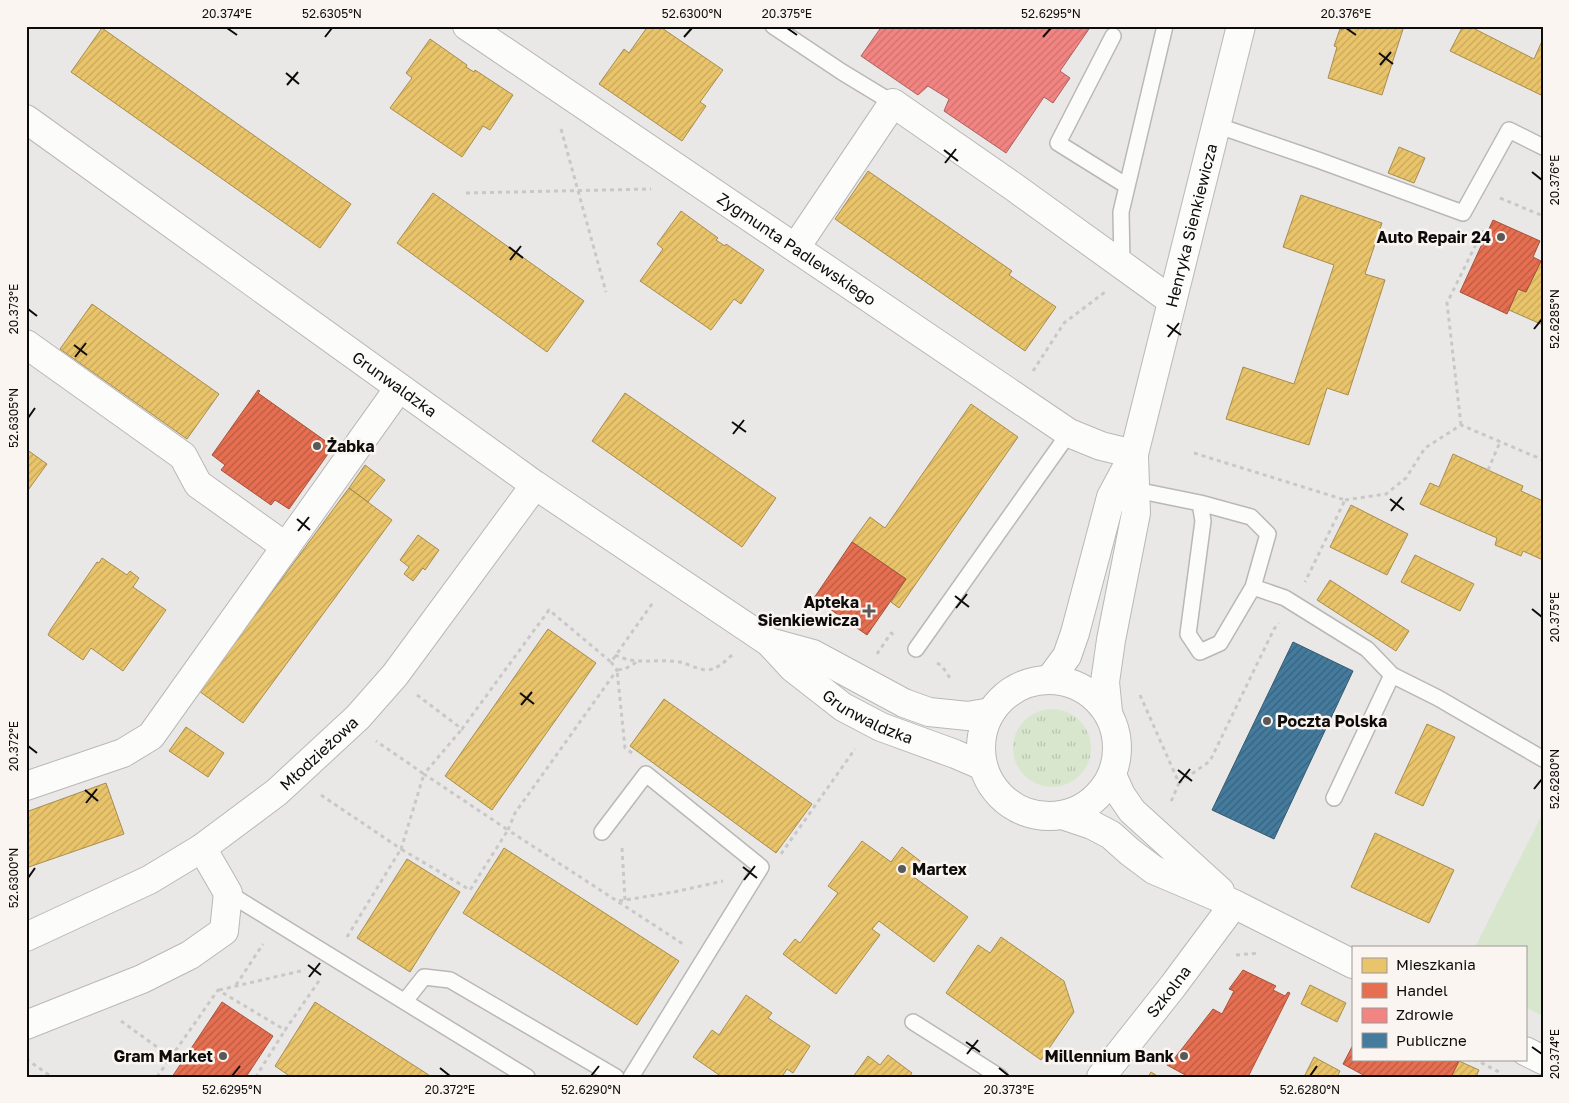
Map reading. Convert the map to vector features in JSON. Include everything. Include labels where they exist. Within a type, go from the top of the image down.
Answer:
[{"type":"street","name":"Zygmunta Padlewskiego","points":[[467,26],[1069,433],[1101,446],[1134,454]]},
{"type":"street","name":"Henryka Sienkiewicza","points":[[1108,712],[1106,674],[1136,513],[1126,488],[1241,26]]},
{"type":"street","points":[[796,248],[893,103],[1172,301]]},
{"type":"street","name":"Grunwaldzka","points":[[26,119],[535,485],[769,642],[793,668],[843,706],[881,727],[946,750],[983,766]]},
{"type":"street","points":[[26,344],[183,456],[198,484],[286,547]]},
{"type":"street","points":[[26,786],[124,753],[151,736],[399,388]]},
{"type":"street","name":"Młodzieżowa","points":[[26,937],[149,880],[202,848],[277,792],[358,717],[395,675],[535,485]]},
{"type":"street","name":"Henryka Sienkiewicza","points":[[1050,679],[1067,656],[1111,497],[1126,488]]},
{"type":"street","name":"Grunwaldzka","points":[[769,642],[813,654],[904,703],[929,712],[968,716],[991,712]]},
{"type":"street","points":[[1050,679],[1068,682],[1083,688],[1097,699],[1108,712],[1116,732],[1118,754],[1112,775],[1104,790],[1092,802],[1078,810],[1062,815],[1042,816],[1022,811],[1005,800],[991,785],[983,766],[981,738],[991,712],[1007,694],[1027,683],[1050,679]]},
{"type":"street","points":[[1112,775],[1120,795],[1132,811],[1234,904]]},
{"type":"street","points":[[1062,815],[1092,825],[1111,835],[1154,870],[1234,904],[1352,963]]},
{"type":"street","points":[[26,1025],[142,979],[190,955],[224,931],[228,892],[202,848]]},
{"type":"street","name":"Szkolna","points":[[1101,1077],[1173,986],[1234,904]]},
{"type":"street","points":[[1526,1052],[1543,1060]]},
{"type":"lane","points":[[774,26],[842,72],[893,103]]},
{"type":"lane","points":[[1122,264],[1121,212],[1165,26]]},
{"type":"lane","points":[[1113,36],[1058,143],[1127,186]]},
{"type":"lane","points":[[1216,125],[1463,213],[1510,130],[1543,147]]},
{"type":"lane","points":[[916,649],[1069,433]]},
{"type":"lane","points":[[1126,488],[1200,503],[1251,517],[1268,534],[1253,587],[1220,643],[1200,652],[1188,634],[1203,522],[1200,503]]},
{"type":"lane","points":[[1253,587],[1285,598],[1367,649],[1392,676],[1438,698],[1543,758]]},
{"type":"lane","points":[[1334,798],[1392,676]]},
{"type":"lane","points":[[602,832],[646,774],[761,867],[631,1077]]},
{"type":"lane","points":[[228,892],[527,1077]]},
{"type":"lane","points":[[405,1001],[424,977],[450,980],[616,1077]]},
{"type":"lane","points":[[914,1022],[1000,1077]]},
{"type":"path","points":[[560,126],[606,292]]},
{"type":"path","points":[[466,192],[656,189]]},
{"type":"path","points":[[1499,198],[1543,216]]},
{"type":"path","points":[[1461,425],[1447,303],[1486,224]]},
{"type":"path","points":[[1032,373],[1064,323],[1110,288]]},
{"type":"path","points":[[1461,425],[1543,460]]},
{"type":"path","points":[[1345,500],[1386,494],[1406,478],[1425,448],[1461,425]]},
{"type":"path","points":[[1488,470],[1500,442]]},
{"type":"path","points":[[259,1077],[257,1075],[284,1030],[335,958],[401,849],[424,774],[462,729],[549,610],[611,662],[654,601]]},
{"type":"path","points":[[616,655],[637,662],[660,660],[682,663],[706,670],[719,667],[732,655]]},
{"type":"path","points":[[633,754],[624,748],[617,670],[637,662]]},
{"type":"path","points":[[1139,686],[1140,695],[1179,784],[1168,809]]},
{"type":"path","points":[[413,692],[462,729]]},
{"type":"path","points":[[318,793],[401,849],[470,890],[508,830],[371,738]]},
{"type":"path","points":[[778,859],[860,742]]},
{"type":"path","points":[[622,840],[625,900]]},
{"type":"path","points":[[617,902],[731,879]]},
{"type":"path","points":[[236,986],[277,923]]},
{"type":"path","points":[[157,1077],[218,990],[306,970]]},
{"type":"path","points":[[314,974],[329,984]]},
{"type":"path","points":[[218,990],[284,1030]]},
{"type":"path","points":[[26,1059],[52,1077]]},
{"type":"path","points":[[1476,1060],[1508,1077]]},
{"type":"green space","points":[[1052,709],[1067,712],[1080,720],[1088,733],[1091,748],[1088,763],[1080,776],[1067,784],[1052,787],[1037,784],[1024,776],[1016,763],[1013,748],[1016,733],[1024,720],[1037,712]]},
{"type":"green space","points":[[1543,813],[1543,1016],[1526,1008],[1526,946],[1476,946]]},
{"type":"building: Mieszkania","points":[[648,26],[659,26],[723,70],[700,102],[706,106],[682,141],[599,84],[624,49],[629,53]]},
{"type":"building: Mieszkania","points":[[1344,26],[1404,26],[1382,95],[1328,78],[1337,47],[1334,46],[1340,29],[1343,30]]},
{"type":"building: Mieszkania","points":[[1463,26],[1469,26],[1534,59],[1543,39],[1543,96],[1450,51]]},
{"type":"building: Mieszkania","points":[[102,28],[351,204],[320,248],[71,72]]},
{"type":"building: Mieszkania","points":[[430,39],[467,65],[466,67],[474,72],[475,70],[513,95],[490,130],[483,126],[462,157],[390,108],[412,78],[406,73]]},
{"type":"building: Mieszkania","points":[[1399,147],[1425,158],[1414,183],[1388,173]]},
{"type":"building: Mieszkania","points":[[868,171],[1012,271],[1009,275],[1056,307],[1025,351],[835,219]]},
{"type":"building: Mieszkania","points":[[433,193],[584,301],[547,352],[397,243]]},
{"type":"building: Mieszkania","points":[[1301,195],[1382,223],[1365,274],[1385,280],[1348,395],[1327,388],[1309,445],[1226,419],[1243,367],[1294,384],[1334,265],[1283,247]]},
{"type":"building: Mieszkania","points":[[681,211],[718,238],[716,240],[725,246],[726,244],[764,270],[741,304],[734,299],[711,330],[640,281],[663,249],[657,244]]},
{"type":"building: Mieszkania","points":[[1541,261],[1543,262],[1543,325],[1509,310],[1518,289],[1526,292]]},
{"type":"building: Mieszkania","points":[[92,304],[219,394],[187,439],[60,349]]},
{"type":"building: Mieszkania","points":[[625,393],[776,498],[742,547],[592,441]]},
{"type":"building: Mieszkania","points":[[971,404],[1018,437],[899,608],[891,602],[906,579],[852,542],[870,517],[885,528]]},
{"type":"building: Mieszkania","points":[[26,449],[47,464],[26,493]]},
{"type":"building: Mieszkania","points":[[1453,454],[1523,486],[1521,491],[1543,501],[1543,560],[1523,551],[1521,556],[1495,545],[1497,538],[1420,504],[1430,483],[1439,487]]},
{"type":"building: Mieszkania","points":[[365,465],[385,480],[368,502],[349,488]]},
{"type":"building: Mieszkania","points":[[349,488],[392,520],[243,723],[199,691]]},
{"type":"building: Mieszkania","points":[[1351,505],[1408,534],[1387,575],[1330,547]]},
{"type":"building: Mieszkania","points":[[418,535],[439,550],[425,570],[423,568],[413,581],[404,574],[409,567],[400,560]]},
{"type":"building: Mieszkania","points":[[1415,555],[1474,584],[1460,611],[1401,582]]},
{"type":"building: Mieszkania","points":[[102,558],[127,575],[130,571],[139,578],[133,587],[166,610],[123,671],[91,648],[83,660],[48,635],[97,562],[99,563]]},
{"type":"building: Mieszkania","points":[[1330,580],[1409,631],[1396,651],[1317,600]]},
{"type":"building: Mieszkania","points":[[548,629],[596,663],[492,810],[445,776]]},
{"type":"building: Mieszkania","points":[[664,699],[812,804],[776,853],[630,746]]},
{"type":"building: Mieszkania","points":[[1427,724],[1455,737],[1423,806],[1395,793]]},
{"type":"building: Mieszkania","points":[[186,727],[224,753],[208,777],[169,751]]},
{"type":"building: Mieszkania","points":[[106,783],[124,834],[26,868],[26,812]]},
{"type":"building: Mieszkania","points":[[1375,833],[1454,870],[1429,923],[1351,887]]},
{"type":"building: Mieszkania","points":[[862,841],[891,862],[902,847],[924,864],[914,877],[968,917],[934,962],[879,921],[872,929],[880,935],[836,994],[783,954],[795,939],[800,943],[838,893],[828,886]]},
{"type":"building: Mieszkania","points":[[504,848],[679,961],[637,1025],[463,913]]},
{"type":"building: Mieszkania","points":[[407,859],[460,892],[410,972],[357,938]]},
{"type":"building: Mieszkania","points":[[1001,937],[1064,981],[1074,1012],[1041,1060],[946,993],[978,945],[990,953]]},
{"type":"building: Mieszkania","points":[[1310,985],[1346,1003],[1337,1022],[1301,1004]]},
{"type":"building: Mieszkania","points":[[746,995],[772,1013],[768,1018],[810,1046],[793,1073],[787,1069],[782,1077],[722,1077],[693,1057],[712,1030],[719,1035]]},
{"type":"building: Mieszkania","points":[[315,1002],[432,1077],[291,1077],[275,1066]]},
{"type":"building: Mieszkania","points":[[888,1055],[912,1073],[909,1077],[853,1077],[868,1056],[880,1065]]},
{"type":"building: Mieszkania","points":[[1314,1057],[1340,1071],[1337,1077],[1304,1077]]},
{"type":"building: Mieszkania","points":[[1459,1061],[1479,1070],[1476,1077],[1451,1077]]},
{"type":"building: Mieszkania","points":[[1151,1072],[1159,1077],[1148,1077]]},
{"type":"building: Handel","points":[[1493,220],[1540,241],[1533,257],[1541,261],[1526,292],[1518,289],[1507,314],[1460,292]]},
{"type":"building: Handel","points":[[258,390],[260,391],[258,393],[331,445],[335,444],[289,509],[275,500],[271,505],[221,470],[225,465],[212,455]]},
{"type":"building: Handel","points":[[852,542],[906,579],[867,635],[814,598]]},
{"type":"building: Handel","points":[[1243,970],[1276,986],[1273,990],[1285,996],[1288,992],[1290,993],[1248,1077],[1189,1077],[1167,1065],[1168,1063],[1170,1064],[1213,1009],[1222,1014],[1234,991],[1229,989]]},
{"type":"building: Handel","name":"Gram Market","points":[[222,1002],[273,1036],[246,1077],[172,1077]]},
{"type":"building: Handel","points":[[1352,1047],[1352,1060],[1459,1061],[1451,1077],[1367,1077],[1343,1064]]},
{"type":"building: Zdrowie","points":[[882,26],[1091,26],[1060,71],[1070,78],[1053,103],[1044,97],[1006,153],[944,111],[949,99],[928,86],[918,95],[861,56]]},
{"type":"building: Publiczne","points":[[1293,642],[1353,671],[1274,839],[1212,810]]},
{"type":"place","name":"Auto Repair 24","points":[[1501,237]]},
{"type":"place","name":"Żabka","points":[[317,446]]},
{"type":"place","name":"Apteka Sienkiewicza","points":[[869,611]]},
{"type":"place","name":"Poczta Polska","points":[[1267,721]]},
{"type":"place","name":"Martex","points":[[902,869]]},
{"type":"place","name":"Gram Market","points":[[223,1056]]},
{"type":"place","name":"Millennium Bank","points":[[1184,1056]]}]
